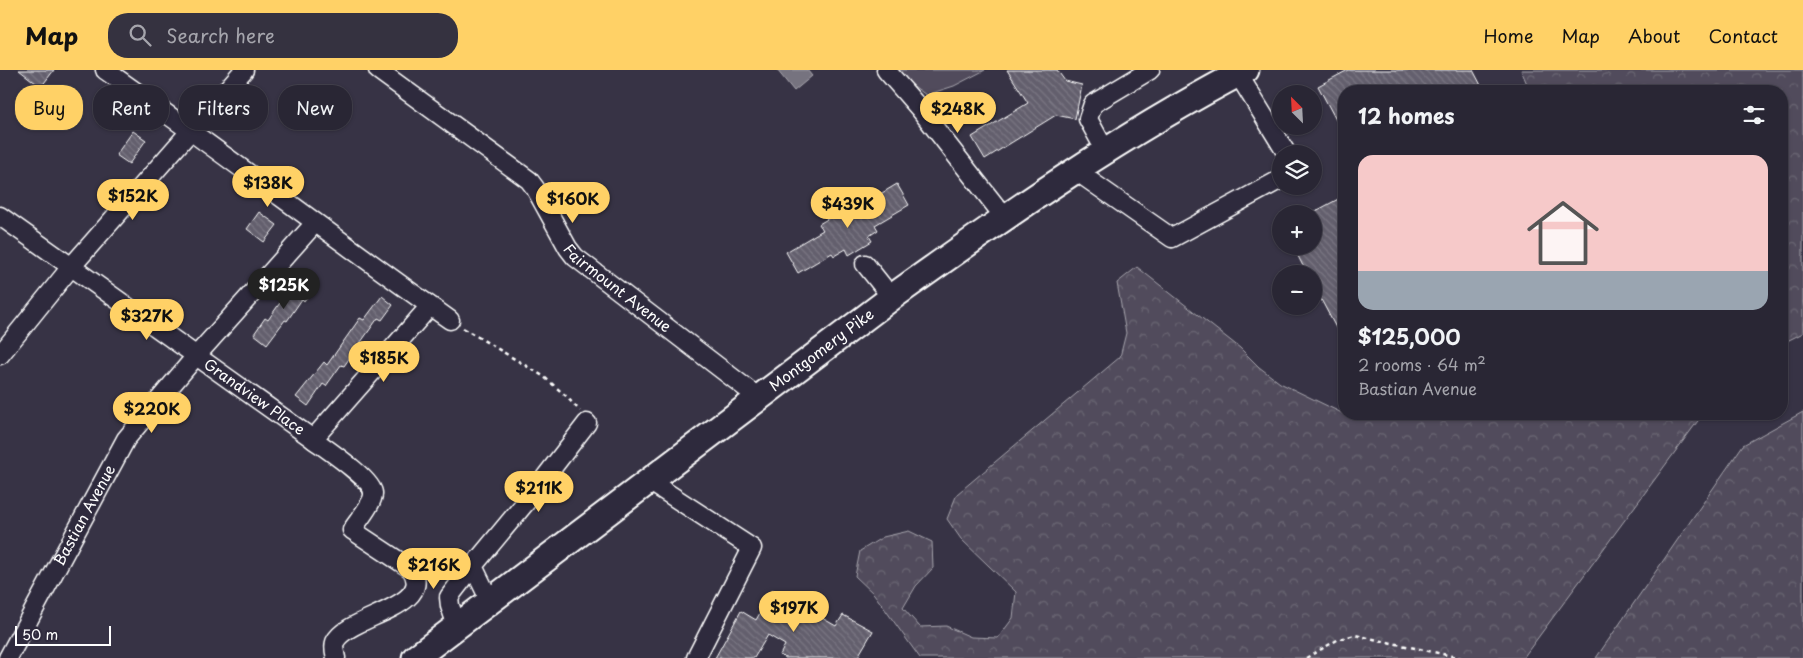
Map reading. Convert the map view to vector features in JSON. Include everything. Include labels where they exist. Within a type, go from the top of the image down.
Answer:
[{"type":"highway","name":"Montgomery Pike","points":[[415,658],[892,298],[1005,218],[1076,171],[1190,101],[1242,72]]},
{"type":"street","points":[[105,70],[192,131],[315,223],[450,320]]},
{"type":"street","points":[[0,355],[71,267],[244,70]]},
{"type":"street","name":"Fairmount Avenue","points":[[378,70],[529,180],[575,257],[759,398]]},
{"type":"street","points":[[886,70],[1005,218]]},
{"type":"street","points":[[1106,152],[1088,119],[1093,104],[1150,70]]},
{"type":"street","points":[[1242,72],[1281,145]]},
{"type":"street","points":[[1076,171],[1172,238],[1272,184]]},
{"type":"street","name":"Grandview Place","points":[[0,216],[313,439],[359,474],[371,487],[373,493],[372,500],[352,530],[411,569],[416,576],[416,583],[414,591],[407,599],[372,616],[339,637],[335,643],[336,658]]},
{"type":"street","name":"Bastian Avenue","points":[[8,658],[126,439],[196,356],[315,223]]},
{"type":"street","points":[[866,264],[892,298]]},
{"type":"street","points":[[313,439],[430,306]]},
{"type":"street","points":[[457,626],[450,606],[449,596],[520,510],[587,423]]},
{"type":"street","points":[[649,481],[752,548],[696,658]]},
{"type":"street","points":[[473,566],[490,601]]},
{"type":"path","points":[[450,320],[543,376],[578,407],[587,423]]},
{"type":"path","points":[[1306,658],[1339,639],[1355,635],[1461,658]]},
{"type":"green space","points":[[897,70],[985,70],[954,86],[926,95],[907,81]]},
{"type":"green space","points":[[1521,70],[1803,70],[1803,333],[1788,340],[1788,85],[1527,85]]},
{"type":"green space","points":[[1137,267],[1240,348],[1259,367],[1280,383],[1338,411],[1338,420],[1699,420],[1523,658],[920,658],[874,594],[855,576],[860,551],[883,537],[909,531],[932,542],[933,568],[916,586],[903,608],[920,627],[946,626],[971,637],[998,638],[1013,618],[1016,592],[961,539],[947,519],[957,494],[1120,357],[1126,333],[1117,283]]},
{"type":"green space","points":[[1803,412],[1803,658],[1596,658],[1743,445]]},
{"type":"shaded area","points":[[777,70],[807,70],[812,76],[794,91]]},
{"type":"building","points":[[19,70],[54,70],[43,85],[38,85]]},
{"type":"building","points":[[1007,70],[1057,70],[1065,81],[1082,85],[1075,119],[1056,115],[985,159],[972,137],[1028,103]]},
{"type":"building","points":[[1348,70],[1473,70],[1481,85],[1338,85],[1338,124],[1322,94],[1322,85],[1320,85]]},
{"type":"building","points":[[133,131],[146,140],[129,164],[116,155]]},
{"type":"building","points":[[897,184],[909,205],[875,225],[878,230],[869,236],[872,241],[849,255],[846,249],[834,256],[832,253],[798,273],[786,252],[823,230],[819,224],[859,200],[862,205]]},
{"type":"building","points":[[1338,199],[1338,332],[1322,301],[1322,265],[1302,265],[1298,255],[1322,255],[1322,208]]},
{"type":"building","points":[[259,212],[277,225],[264,242],[247,229]]},
{"type":"building","points":[[303,276],[315,286],[304,301],[302,299],[287,321],[285,320],[267,344],[254,334],[265,318],[268,320],[284,297],[286,298]]},
{"type":"building","points":[[382,296],[393,305],[382,320],[378,318],[344,366],[341,365],[326,386],[323,384],[308,406],[296,397],[324,362],[327,365],[360,318],[364,320]]},
{"type":"building","points":[[773,590],[836,626],[843,615],[873,631],[857,658],[785,658],[780,655],[785,645],[768,635],[754,658],[715,658],[741,611],[756,620]]}]
